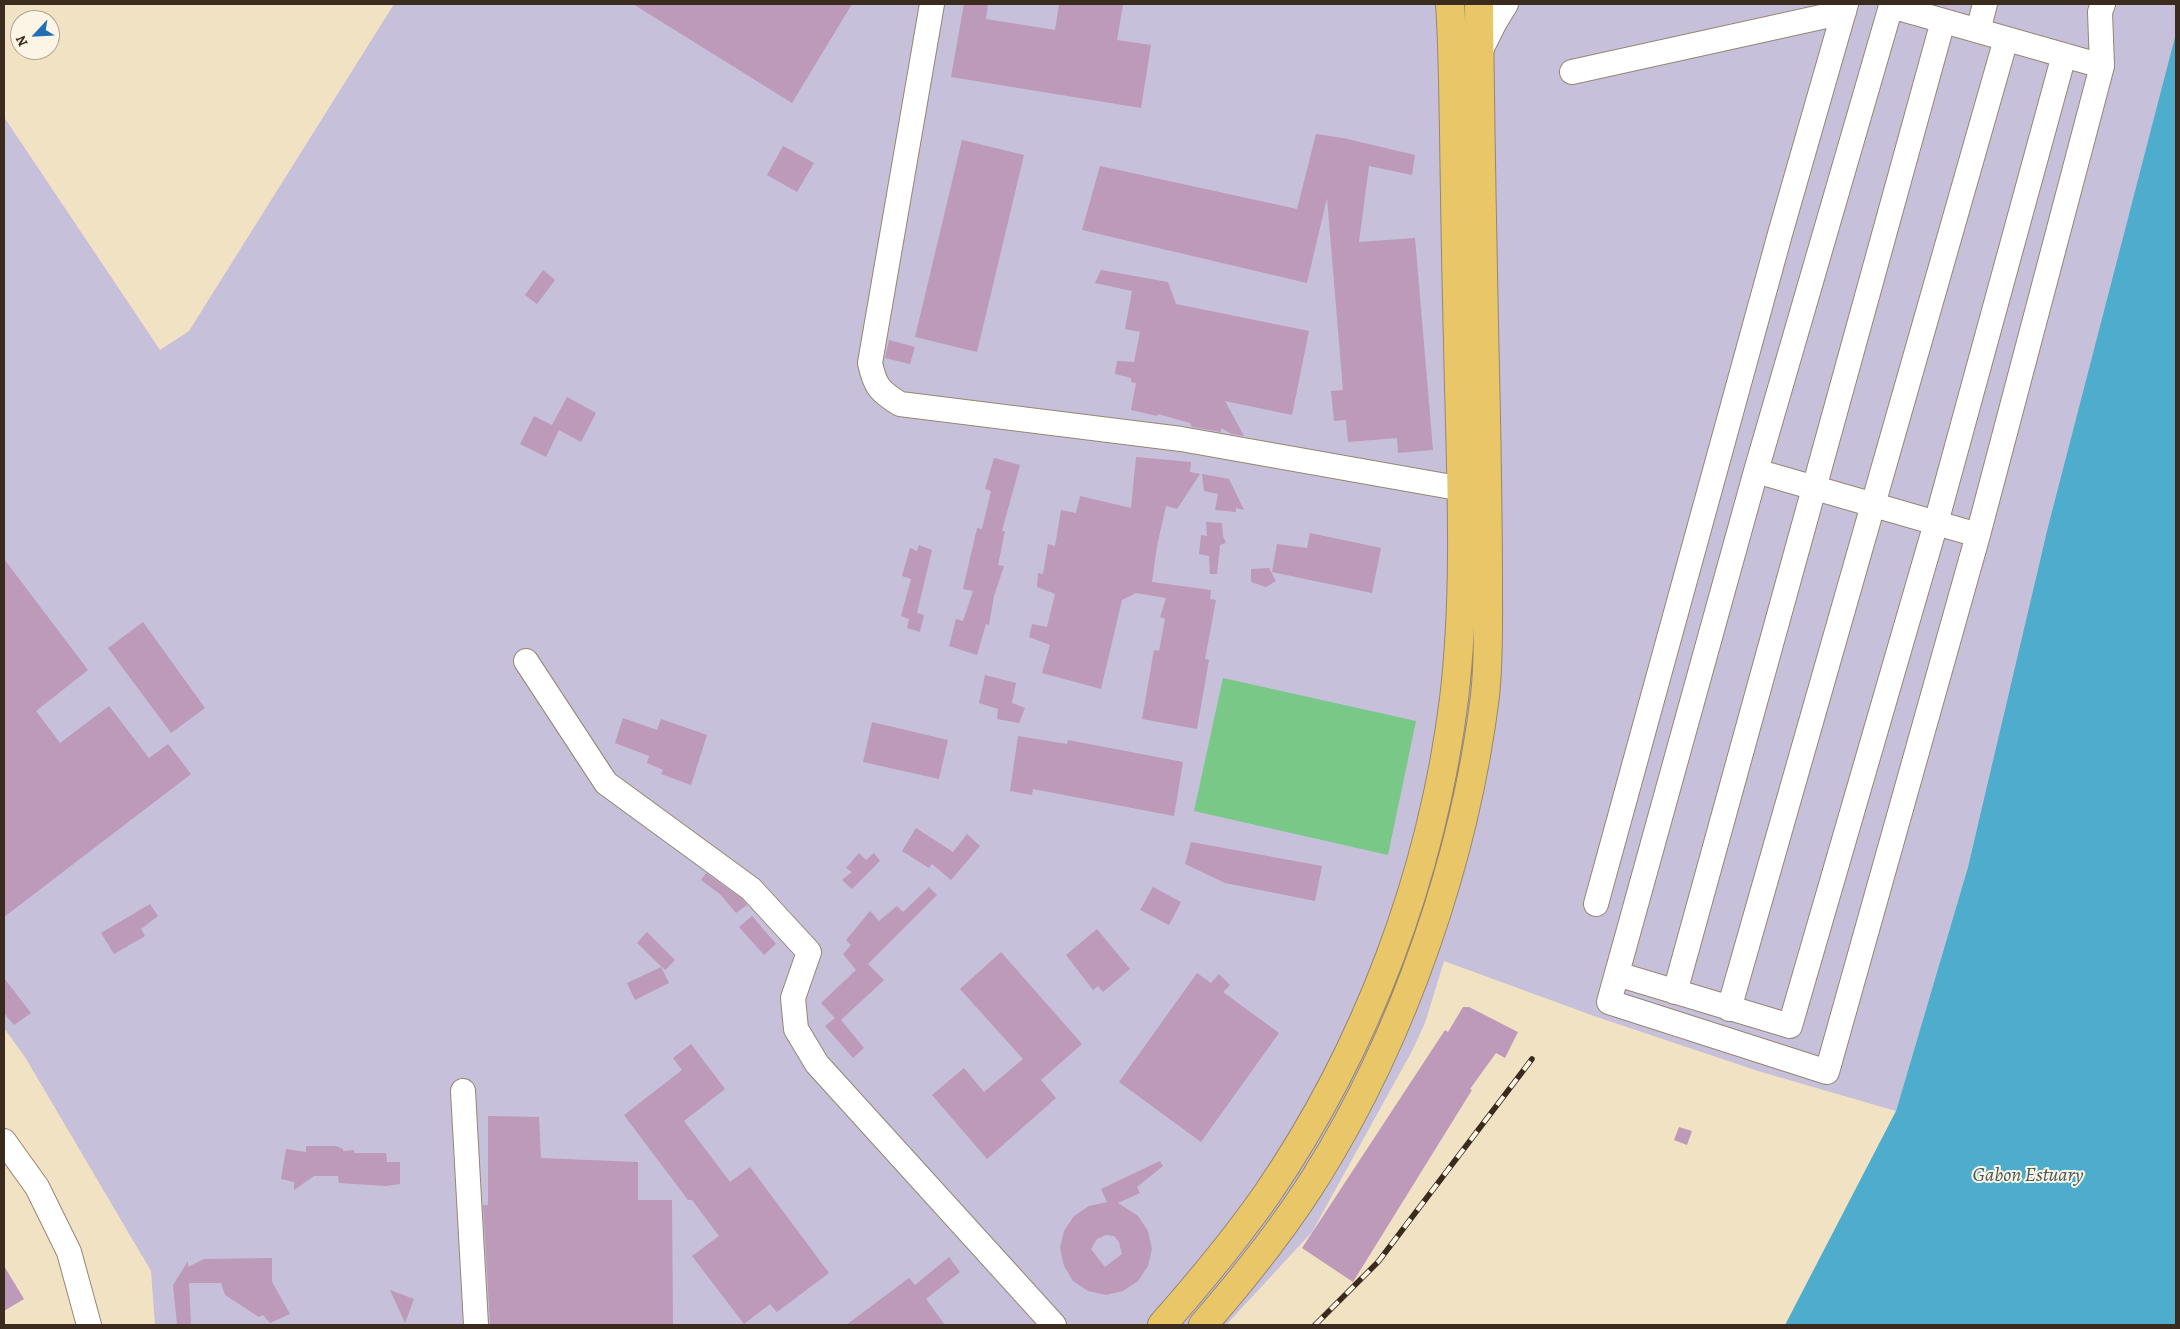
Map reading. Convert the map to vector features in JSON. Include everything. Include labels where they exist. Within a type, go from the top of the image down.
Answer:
[{"type":"highway","points":[[1162,1325],[1220,1257],[1268,1192],[1317,1115],[1365,1019],[1408,907],[1428,832],[1444,760],[1454,698],[1461,604],[1461,490],[1450,4]]},
{"type":"highway","points":[[1203,1325],[1286,1222],[1322,1166],[1355,1108],[1387,1045],[1430,931],[1451,867],[1477,752],[1485,692],[1488,640],[1488,493],[1479,4]]},
{"type":"street","points":[[932,4],[870,363],[874,381],[882,393],[900,404],[1180,439],[1461,490],[1488,493]]},
{"type":"street","points":[[1479,54],[1506,4]]},
{"type":"street","points":[[1978,31],[1985,4]]},
{"type":"street","points":[[2102,66],[1891,5],[1756,471],[1609,1002],[1827,1072],[1978,535],[2102,66],[2100,12],[2103,4]]},
{"type":"street","points":[[1572,72],[1845,8],[1780,234],[1596,904]]},
{"type":"street","points":[[1675,992],[1943,21]]},
{"type":"street","points":[[1729,1008],[2006,39]]},
{"type":"street","points":[[1617,974],[1790,1026],[1936,523],[2064,55]]},
{"type":"street","points":[[1756,471],[1978,535]]},
{"type":"street","points":[[526,661],[606,783],[751,889],[809,952],[793,998],[796,1029],[817,1064],[1054,1325]]},
{"type":"street","points":[[463,1091],[476,1325]]},
{"type":"street","points":[[4,1141],[37,1187],[69,1252],[89,1325]]},
{"type":"shaded area","points":[[394,4],[2176,4],[2176,33],[1968,867],[1896,1111],[1758,1071],[1594,1016],[1444,961],[1425,1023],[1412,1051],[1312,1232],[1226,1325],[155,1325],[151,1271],[25,1057],[4,1028],[4,117],[160,350],[189,331]]},
{"type":"green space","points":[[1223,678],[1416,721],[1388,855],[1194,811]]},
{"type":"water","name":"Gabon Estuary","points":[[2176,33],[2176,1325],[1785,1325],[1896,1111],[1968,867],[2048,527]]},
{"type":"building","points":[[633,4],[852,4],[792,103]]},
{"type":"building","points":[[964,4],[988,4],[986,19],[1055,30],[1059,4],[1123,4],[1117,40],[1151,45],[1141,108],[951,77]]},
{"type":"building","points":[[1316,134],[1343,138],[1415,155],[1412,175],[1369,166],[1359,242],[1415,238],[1433,450],[1398,453],[1397,438],[1348,442],[1346,420],[1334,421],[1331,391],[1343,390],[1327,198],[1307,283],[1082,230],[1100,166],[1297,209]]},
{"type":"building","points":[[962,140],[1024,155],[977,352],[915,337]]},
{"type":"building","points":[[783,146],[814,163],[797,192],[767,175]]},
{"type":"building","points":[[543,270],[555,280],[537,304],[525,295]]},
{"type":"building","points":[[1101,270],[1168,282],[1176,304],[1309,331],[1292,415],[1225,401],[1244,436],[1232,434],[1221,428],[1221,432],[1192,427],[1190,423],[1158,414],[1157,416],[1131,410],[1136,383],[1131,382],[1131,378],[1115,374],[1117,361],[1134,362],[1140,332],[1125,329],[1132,291],[1095,283]]},
{"type":"building","points":[[889,340],[915,347],[910,364],[885,358]]},
{"type":"building","points":[[567,397],[596,413],[581,442],[559,430],[546,457],[520,444],[534,416],[552,425]]},
{"type":"building","points":[[1136,457],[1191,462],[1190,472],[1200,474],[1177,509],[1166,506],[1157,546],[1152,582],[1211,590],[1210,599],[1216,600],[1205,659],[1209,660],[1197,729],[1142,719],[1154,650],[1159,651],[1165,619],[1160,617],[1166,598],[1136,593],[1122,600],[1101,689],[1042,673],[1050,645],[1029,637],[1032,624],[1047,627],[1055,594],[1037,587],[1038,573],[1043,574],[1048,544],[1055,546],[1061,510],[1076,513],[1080,496],[1131,508]]},
{"type":"building","points":[[994,458],[1020,465],[1002,531],[1005,531],[998,565],[1004,566],[994,596],[989,625],[986,624],[977,655],[949,646],[956,619],[963,621],[973,591],[963,589],[977,528],[982,529],[991,491],[985,489]]},
{"type":"building","points":[[1202,474],[1229,479],[1244,510],[1236,508],[1236,512],[1215,510],[1218,494],[1204,491]]},
{"type":"building","points":[[1206,522],[1222,523],[1223,536],[1226,543],[1220,545],[1217,574],[1210,574],[1209,556],[1199,554],[1201,535],[1207,536]]},
{"type":"building","points":[[1310,533],[1381,548],[1372,593],[1272,572],[1277,544],[1307,548]]},
{"type":"building","points":[[919,545],[932,550],[917,613],[924,615],[920,632],[907,628],[909,619],[901,616],[911,579],[902,576],[910,548],[917,551]]},
{"type":"building","points":[[4,559],[88,670],[36,711],[60,743],[109,706],[149,758],[168,744],[191,774],[4,917]]},
{"type":"building","points":[[1269,568],[1276,581],[1266,587],[1251,582],[1251,569]]},
{"type":"building","points":[[143,622],[205,708],[171,733],[108,648]]},
{"type":"building","points":[[985,675],[1016,683],[1012,703],[1025,708],[1019,723],[997,719],[998,709],[979,703]]},
{"type":"building","points":[[623,718],[657,730],[661,719],[707,735],[691,785],[661,774],[663,770],[647,763],[649,756],[615,743]]},
{"type":"building","points":[[872,722],[948,740],[939,779],[863,762]]},
{"type":"building","points":[[1018,736],[1067,744],[1068,740],[1183,762],[1174,816],[1033,789],[1032,795],[1010,791]]},
{"type":"building","points":[[916,828],[953,852],[967,834],[980,846],[951,880],[932,864],[929,868],[902,851]]},
{"type":"building","points":[[1191,842],[1322,866],[1315,901],[1225,883],[1185,864]]},
{"type":"building","points":[[859,853],[866,860],[874,853],[880,861],[852,889],[842,880],[852,872],[846,868]]},
{"type":"building","points":[[706,873],[742,899],[747,905],[736,913],[721,895],[701,880]]},
{"type":"building","points":[[929,887],[937,895],[868,964],[884,980],[841,1020],[864,1048],[853,1058],[825,1026],[835,1018],[821,1003],[856,970],[843,954],[851,945],[846,940],[870,911],[879,921],[897,906],[903,912]]},
{"type":"building","points":[[1153,887],[1181,902],[1169,925],[1140,910]]},
{"type":"building","points":[[150,904],[158,916],[141,929],[145,936],[114,954],[101,933]]},
{"type":"building","points":[[752,916],[776,944],[764,955],[739,927]]},
{"type":"building","points":[[1097,929],[1130,969],[1103,992],[1098,986],[1093,990],[1066,955]]},
{"type":"building","points":[[647,932],[675,960],[665,970],[637,943]]},
{"type":"building","points":[[1001,952],[1082,1044],[1041,1080],[1056,1098],[987,1159],[932,1095],[964,1068],[984,1092],[1023,1059],[960,989]]},
{"type":"building","points":[[661,967],[669,983],[635,1000],[627,983]]},
{"type":"building","points":[[1197,973],[1211,983],[1219,974],[1230,985],[1223,992],[1279,1033],[1201,1142],[1119,1082]]},
{"type":"building","points":[[4,978],[31,1013],[14,1025],[4,1013]]},
{"type":"building","points":[[1463,1007],[1469,1007],[1518,1032],[1505,1058],[1496,1053],[1470,1089],[1472,1090],[1353,1282],[1302,1248],[1445,1030],[1448,1032]]},
{"type":"building","points":[[691,1044],[725,1089],[684,1121],[730,1182],[750,1167],[829,1273],[777,1312],[770,1304],[744,1324],[692,1256],[719,1236],[692,1200],[688,1200],[624,1115],[682,1070],[673,1058]]},
{"type":"building","points":[[488,1116],[539,1117],[541,1158],[638,1162],[638,1200],[672,1200],[673,1325],[490,1325],[483,1205],[488,1205]]},
{"type":"building","points":[[1679,1127],[1692,1131],[1687,1145],[1674,1140]]},
{"type":"building","points":[[306,1146],[336,1146],[343,1149],[343,1151],[354,1150],[354,1153],[386,1153],[387,1162],[400,1162],[400,1184],[386,1186],[339,1183],[338,1176],[314,1176],[294,1190],[294,1182],[281,1179],[286,1149],[306,1152]]},
{"type":"building","points":[[1160,1161],[1163,1166],[1137,1187],[1140,1193],[1118,1203],[1138,1216],[1148,1231],[1152,1249],[1148,1266],[1138,1281],[1123,1291],[1106,1295],[1088,1291],[1073,1281],[1064,1266],[1060,1248],[1064,1231],[1074,1216],[1089,1206],[1107,1202],[1101,1189]],"holes":[[[1106,1235],[1114,1236],[1119,1242],[1122,1254],[1105,1267],[1091,1249],[1097,1239]]]},
{"type":"building","points":[[949,1257],[960,1272],[926,1299],[945,1325],[846,1325],[909,1278],[915,1285]]},
{"type":"building","points":[[272,1258],[272,1282],[290,1314],[270,1323],[263,1315],[259,1317],[225,1295],[221,1283],[189,1283],[191,1325],[177,1325],[173,1285],[188,1261],[188,1267],[204,1259]]},
{"type":"building","points":[[4,1266],[24,1299],[4,1311]]},
{"type":"building","points":[[390,1290],[414,1299],[405,1323]]},
{"type":"railway","points":[[1315,1325],[1378,1262],[1532,1059]]}]
